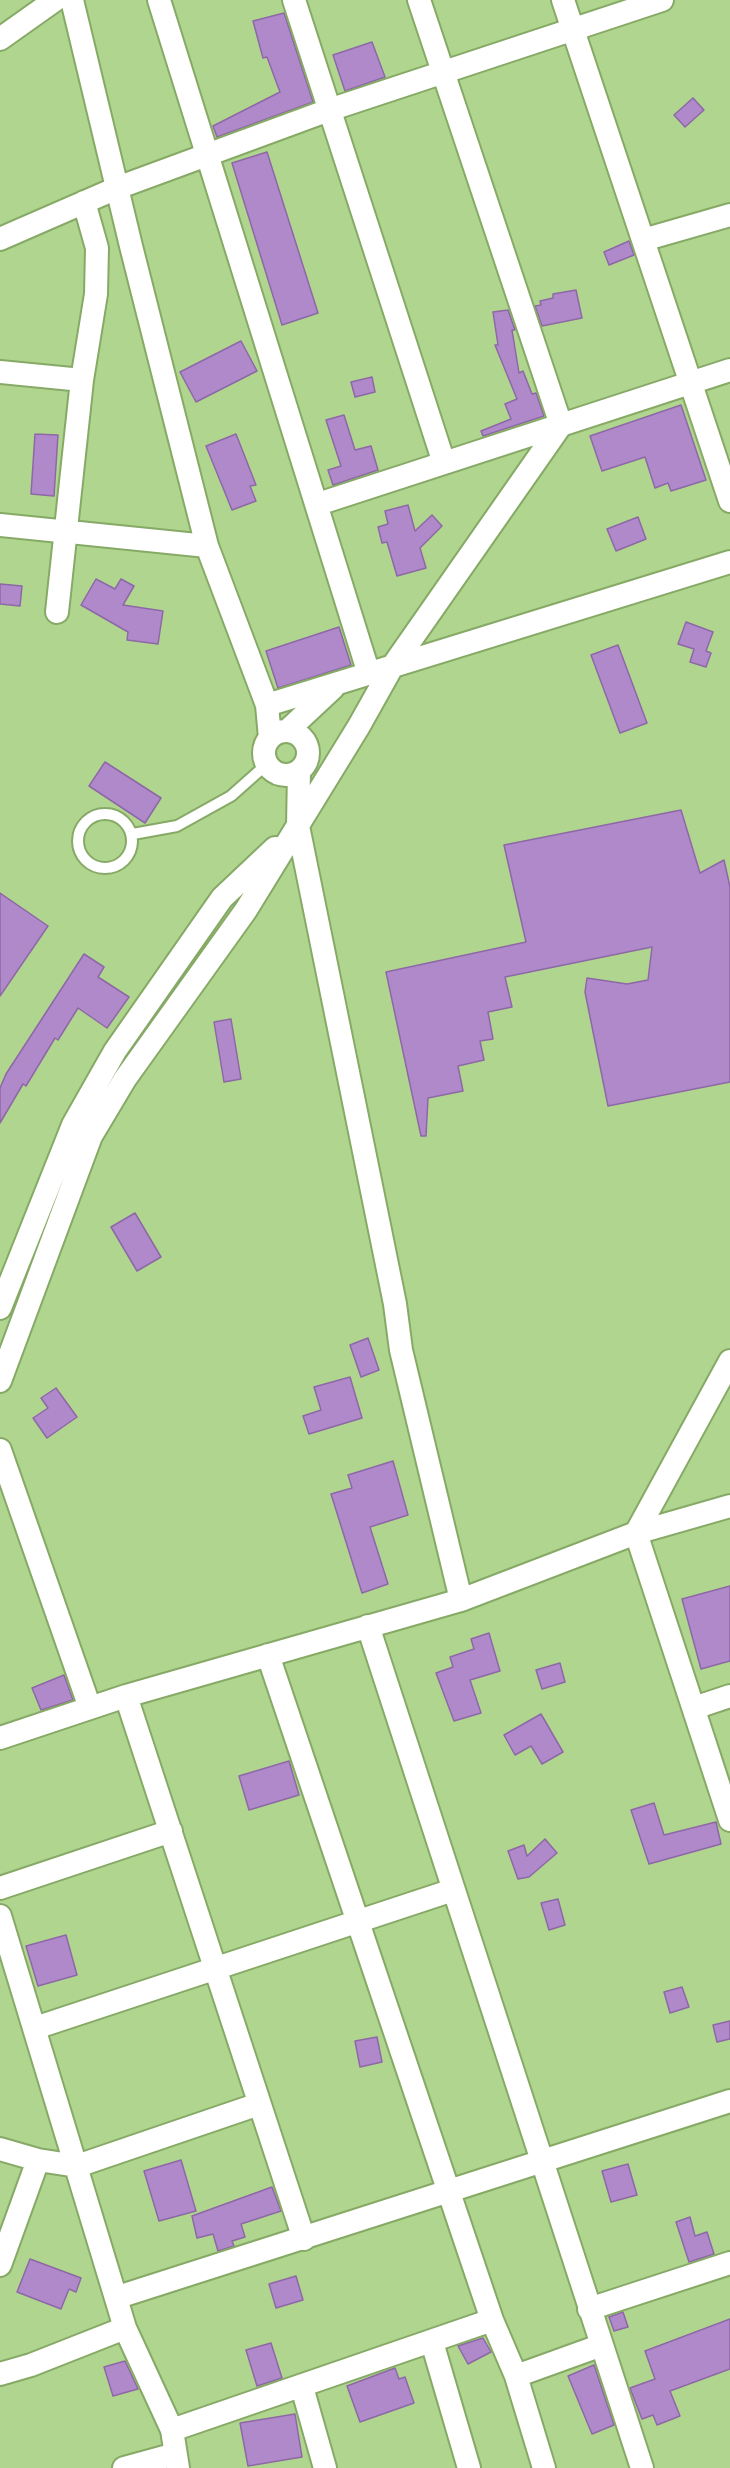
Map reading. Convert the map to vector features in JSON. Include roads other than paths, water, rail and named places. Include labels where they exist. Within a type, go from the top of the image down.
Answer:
[{"type":"street","points":[[0,39],[55,0]]},
{"type":"street","points":[[72,0],[207,546],[278,734]]},
{"type":"street","points":[[159,0],[318,504],[369,674]]},
{"type":"street","points":[[294,0],[444,463]]},
{"type":"street","points":[[419,0],[561,425]]},
{"type":"street","points":[[563,0],[730,501]]},
{"type":"street","points":[[0,239],[117,188],[207,154],[329,110],[662,0]]},
{"type":"street","points":[[57,612],[81,380],[96,294],[97,248],[84,202]]},
{"type":"street","points":[[643,240],[730,215]]},
{"type":"street","points":[[318,504],[730,370]]},
{"type":"street","points":[[0,372],[81,380]]},
{"type":"street","points":[[0,1381],[91,1136],[125,1079],[246,910],[359,726],[392,667],[561,425]]},
{"type":"street","points":[[0,525],[207,546]]},
{"type":"street","points":[[267,705],[730,562]]},
{"type":"street","points":[[339,683],[278,734],[264,755],[267,764],[281,774],[302,768],[359,726]]},
{"type":"street","points":[[278,734],[296,733],[308,747],[302,768],[298,826],[395,1304],[401,1350],[462,1600]]},
{"type":"street","points":[[0,1308],[64,1144],[116,1051],[222,898],[298,826]]},
{"type":"street","points":[[730,1361],[636,1533],[730,1820]]},
{"type":"street","points":[[0,1450],[90,1708]]},
{"type":"street","points":[[0,1738],[126,1696],[462,1600],[636,1533],[730,1506]]},
{"type":"street","points":[[368,1626],[642,2468]]},
{"type":"street","points":[[268,1655],[492,2320],[516,2376],[544,2468]]},
{"type":"street","points":[[126,1696],[304,2239]]},
{"type":"street","points":[[694,1708],[730,1696]]},
{"type":"street","points":[[0,1888],[171,1831]]},
{"type":"street","points":[[35,2028],[453,1890]]},
{"type":"street","points":[[0,1916],[118,2297],[125,2328],[172,2430],[176,2461],[124,2468]]},
{"type":"street","points":[[118,2297],[730,2100]]},
{"type":"street","points":[[0,2148],[38,2160],[77,2166],[260,2104]]},
{"type":"street","points":[[0,2265],[38,2160]]},
{"type":"street","points":[[590,2309],[730,2263]]},
{"type":"street","points":[[172,2430],[492,2320]]},
{"type":"street","points":[[0,2374],[31,2365],[125,2328]]},
{"type":"street","points":[[432,2342],[469,2468]]},
{"type":"street","points":[[516,2376],[602,2345]]},
{"type":"street","points":[[302,2386],[325,2468]]},
{"type":"lane","points":[[132,834],[177,826],[231,796],[267,764]]},
{"type":"lane","points":[[99,814],[113,814],[125,821],[132,834],[132,848],[125,861],[112,868],[98,867],[85,860],[78,848],[78,833],[86,821],[99,814]]}]
